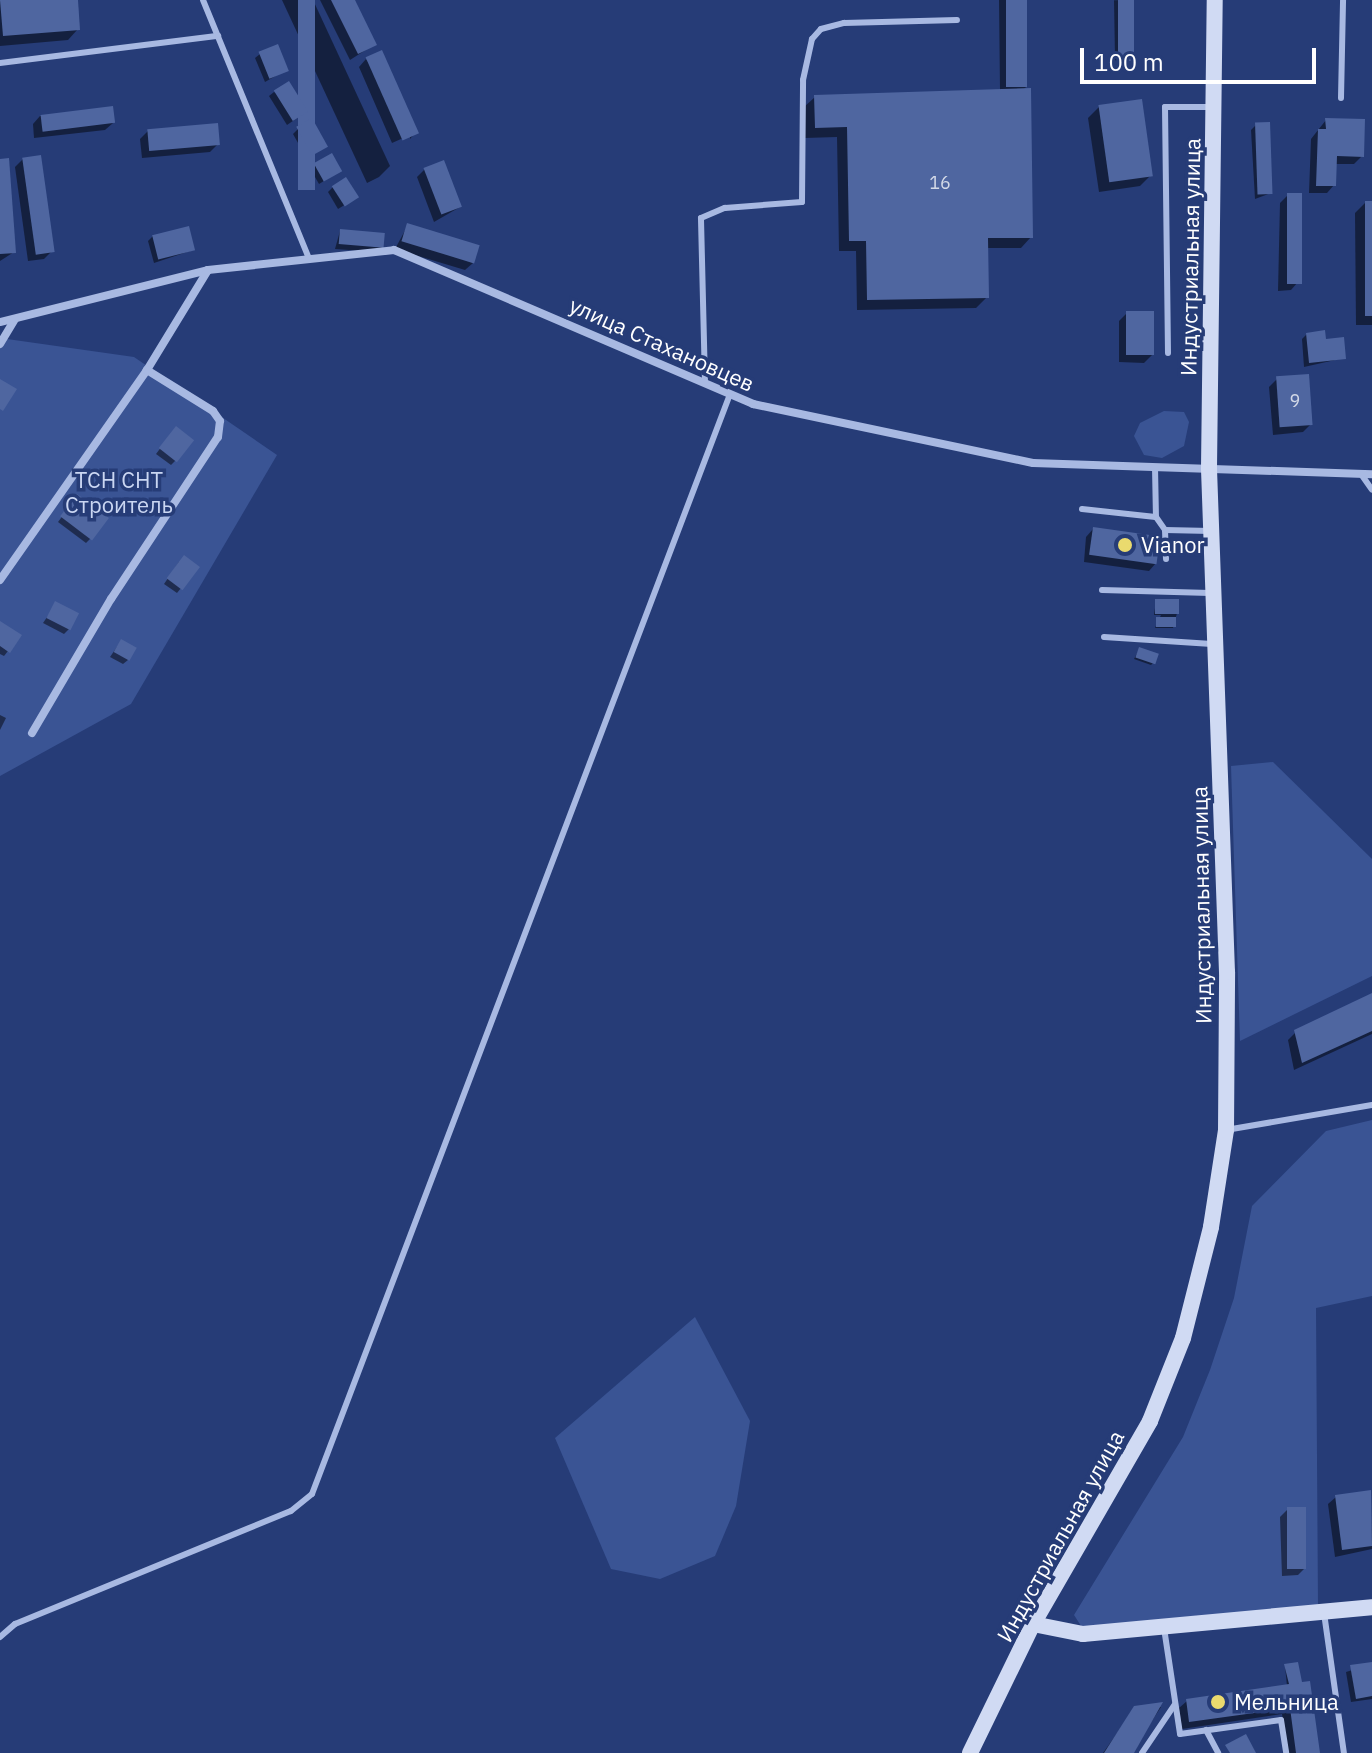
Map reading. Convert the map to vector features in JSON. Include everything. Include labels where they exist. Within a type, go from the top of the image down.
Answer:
[{"type":"main road","name":"Индустриальная улица","points":[[970,1753],[1033,1624],[1150,1421],[1178,1352],[1211,1227],[1226,1130],[1227,972],[1209,468],[1215,0]]},
{"type":"main road","points":[[1033,1624],[1083,1634],[1372,1607]]},
{"type":"street","name":"улица Стахановцев","points":[[0,322],[208,270],[308,256],[394,250],[753,404],[1033,463],[1372,474]]},
{"type":"street","points":[[0,580],[147,370],[208,270]]},
{"type":"street","points":[[0,344],[15,319]]},
{"type":"street","points":[[32,733],[111,599],[218,437],[220,421],[213,411],[147,370]]},
{"type":"lane","points":[[203,0],[308,256]]},
{"type":"lane","points":[[1341,98],[1343,0]]},
{"type":"lane","points":[[705,383],[701,218],[725,208],[802,202],[803,80],[812,39],[821,29],[844,23],[957,20]]},
{"type":"lane","points":[[0,63],[218,36]]},
{"type":"lane","points":[[1168,353],[1165,107],[1214,107]]},
{"type":"lane","points":[[0,1637],[15,1624],[291,1511],[312,1494],[730,394]]},
{"type":"lane","points":[[1155,467],[1156,517],[1165,530],[1166,559]]},
{"type":"lane","points":[[1361,474],[1372,490]]},
{"type":"lane","points":[[1082,509],[1156,517]]},
{"type":"lane","points":[[1165,530],[1211,531]]},
{"type":"lane","points":[[1102,590],[1214,593]]},
{"type":"lane","points":[[1104,637],[1215,645]]},
{"type":"lane","points":[[1226,1130],[1372,1105]]},
{"type":"lane","points":[[1324,1613],[1344,1753]]},
{"type":"lane","points":[[1164,1628],[1180,1734],[1281,1720],[1286,1753]]},
{"type":"lane","points":[[1142,1753],[1175,1704]]},
{"type":"lane","points":[[1206,1730],[1218,1753]]},
{"type":"green space","name":"ТСН СНТ Строитель","points":[[0,338],[134,357],[277,455],[131,704],[0,776]]},
{"type":"green space","points":[[1164,411],[1184,412],[1189,422],[1184,446],[1162,458],[1144,455],[1134,436],[1140,423]]},
{"type":"green space","points":[[1273,762],[1372,859],[1372,976],[1240,1041],[1231,766]]},
{"type":"green space","points":[[1372,1120],[1372,1296],[1316,1308],[1318,1606],[1083,1629],[1074,1615],[1183,1437],[1210,1370],[1234,1298],[1252,1206],[1326,1131]]},
{"type":"green space","points":[[695,1317],[750,1421],[736,1506],[715,1556],[660,1579],[611,1569],[555,1438]]},
{"type":"building","points":[[0,0],[78,0],[80,30],[3,36]]},
{"type":"building","points":[[298,0],[315,0],[315,190],[298,190]]},
{"type":"building","points":[[331,0],[355,0],[377,45],[358,54]]},
{"type":"building","points":[[1006,0],[1027,0],[1027,87],[1006,87]]},
{"type":"building","points":[[1118,0],[1134,0],[1134,61],[1118,61]]},
{"type":"building","points":[[278,44],[289,71],[269,79],[259,52]]},
{"type":"building","points":[[382,50],[419,133],[403,140],[366,57]]},
{"type":"building","points":[[289,81],[308,112],[293,121],[274,91]]},
{"type":"building","points":[[1031,88],[1033,238],[988,238],[989,298],[867,300],[866,241],[849,241],[847,127],[815,128],[814,95]]},
{"type":"building","points":[[1142,99],[1153,176],[1109,182],[1098,105]]},
{"type":"building","points":[[113,106],[115,123],[43,132],[41,115]]},
{"type":"building","points":[[312,118],[328,147],[312,156],[296,127]]},
{"type":"building","points":[[1325,118],[1365,119],[1364,157],[1337,156],[1336,186],[1316,186],[1318,129],[1326,129]]},
{"type":"building","points":[[1270,122],[1273,194],[1258,194],[1255,123]]},
{"type":"building","points":[[218,123],[220,145],[149,151],[147,129]]},
{"type":"building","points":[[332,153],[342,171],[324,182],[314,163]]},
{"type":"building","points":[[41,155],[55,252],[36,255],[22,158]]},
{"type":"building","points":[[9,158],[16,253],[0,254],[0,159]]},
{"type":"building","points":[[444,160],[462,207],[441,215],[423,168]]},
{"type":"building","points":[[346,177],[359,197],[345,206],[332,186]]},
{"type":"building","points":[[1287,193],[1302,193],[1302,284],[1287,284]]},
{"type":"building","points":[[1365,201],[1372,201],[1372,316],[1365,316]]},
{"type":"building","points":[[407,223],[480,245],[474,263],[401,241]]},
{"type":"building","points":[[189,226],[195,250],[158,259],[152,235]]},
{"type":"building","points":[[340,229],[385,233],[384,248],[339,244]]},
{"type":"building","points":[[1126,311],[1154,311],[1154,355],[1126,355]]},
{"type":"building","points":[[1325,330],[1326,339],[1344,337],[1346,359],[1309,363],[1306,333]]},
{"type":"building","points":[[1309,374],[1313,425],[1280,427],[1276,376]]},
{"type":"building","points":[[0,379],[17,389],[3,411],[0,409]]},
{"type":"building","points":[[176,426],[194,440],[177,462],[159,448]]},
{"type":"building","points":[[77,494],[109,518],[92,540],[60,516]]},
{"type":"building","name":"Vianor","points":[[1093,527],[1160,536],[1156,564],[1089,555]]},
{"type":"building","points":[[184,555],[200,567],[183,590],[167,578]]},
{"type":"building","points":[[1155,599],[1179,599],[1179,614],[1155,614]]},
{"type":"building","points":[[55,601],[79,613],[70,630],[46,618]]},
{"type":"building","points":[[1156,617],[1176,617],[1176,627],[1156,627]]},
{"type":"building","points":[[0,621],[22,635],[10,653],[0,646]]},
{"type":"building","points":[[121,639],[137,648],[129,661],[114,652]]},
{"type":"building","points":[[1139,647],[1159,654],[1155,664],[1135,657]]},
{"type":"building","points":[[1372,993],[1372,1031],[1302,1063],[1294,1030]]},
{"type":"building","points":[[1371,1490],[1372,1546],[1342,1550],[1335,1495]]},
{"type":"building","points":[[1287,1507],[1306,1507],[1306,1569],[1287,1569]]},
{"type":"building","points":[[1298,1662],[1302,1682],[1310,1681],[1320,1753],[1296,1753],[1290,1708],[1189,1722],[1186,1699],[1289,1684],[1284,1664]]},
{"type":"building","points":[[1372,1662],[1372,1696],[1356,1699],[1350,1665]]},
{"type":"building","points":[[1163,1702],[1134,1753],[1104,1753],[1134,1706]]},
{"type":"building","points":[[1246,1734],[1256,1753],[1230,1753],[1225,1745]]},
{"type":"place","name":"Vianor","points":[[1125,545]]},
{"type":"place","name":"Мельница","points":[[1218,1702]]}]
